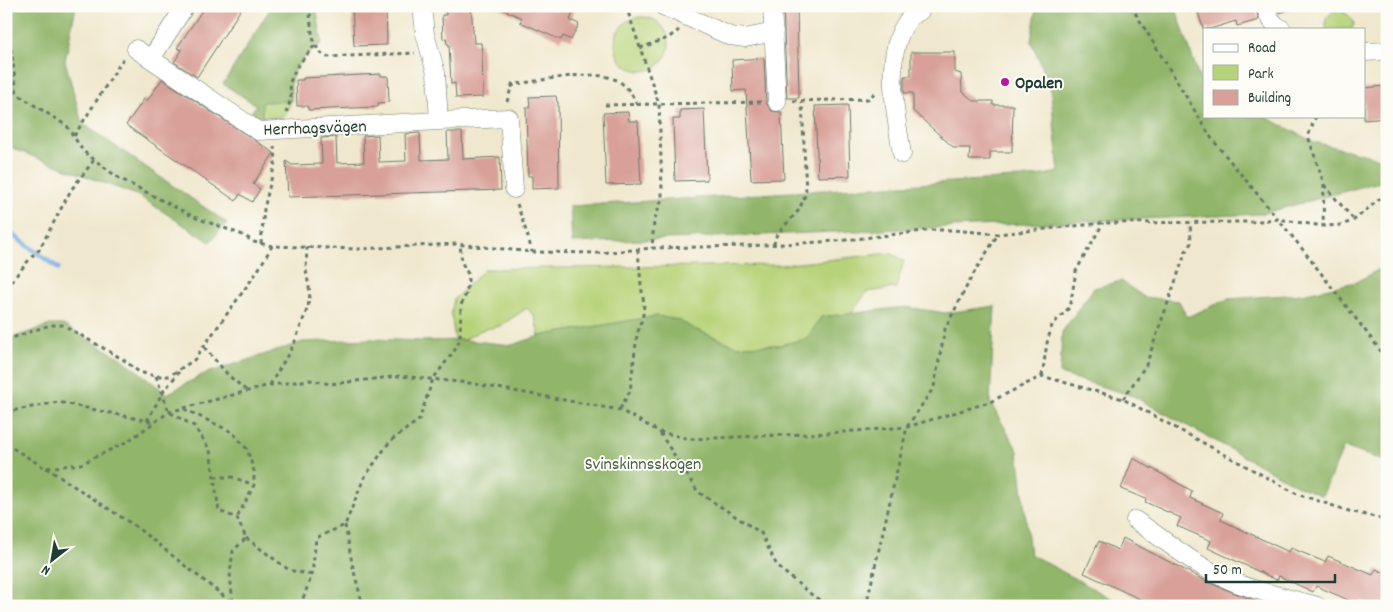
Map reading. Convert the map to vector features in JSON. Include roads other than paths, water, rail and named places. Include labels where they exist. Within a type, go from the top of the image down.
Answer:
[{"type":"street","points":[[151,59],[185,6]]},
{"type":"street","points":[[422,6],[425,34],[436,73],[439,122]]},
{"type":"street","points":[[663,6],[730,36],[745,38],[774,32]]},
{"type":"street","points":[[772,6],[777,102]]},
{"type":"street","points":[[902,154],[894,102],[894,51],[898,36],[908,19],[920,11],[920,6]]},
{"type":"street","points":[[1264,6],[1267,15],[1280,28]]},
{"type":"street","name":"Herrhagsvägen","points":[[136,49],[258,132],[508,118],[514,189]]},
{"type":"street","points":[[1366,52],[1387,51]]},
{"type":"street","points":[[1135,520],[1209,570],[1228,580],[1249,588],[1317,606]]},
{"type":"waterway","points":[[6,230],[58,268]]},
{"type":"place","name":"Opalen","points":[[1005,82]]},
{"type":"park label","name":"Svinskinnsskogen","points":[[643,463]]}]
